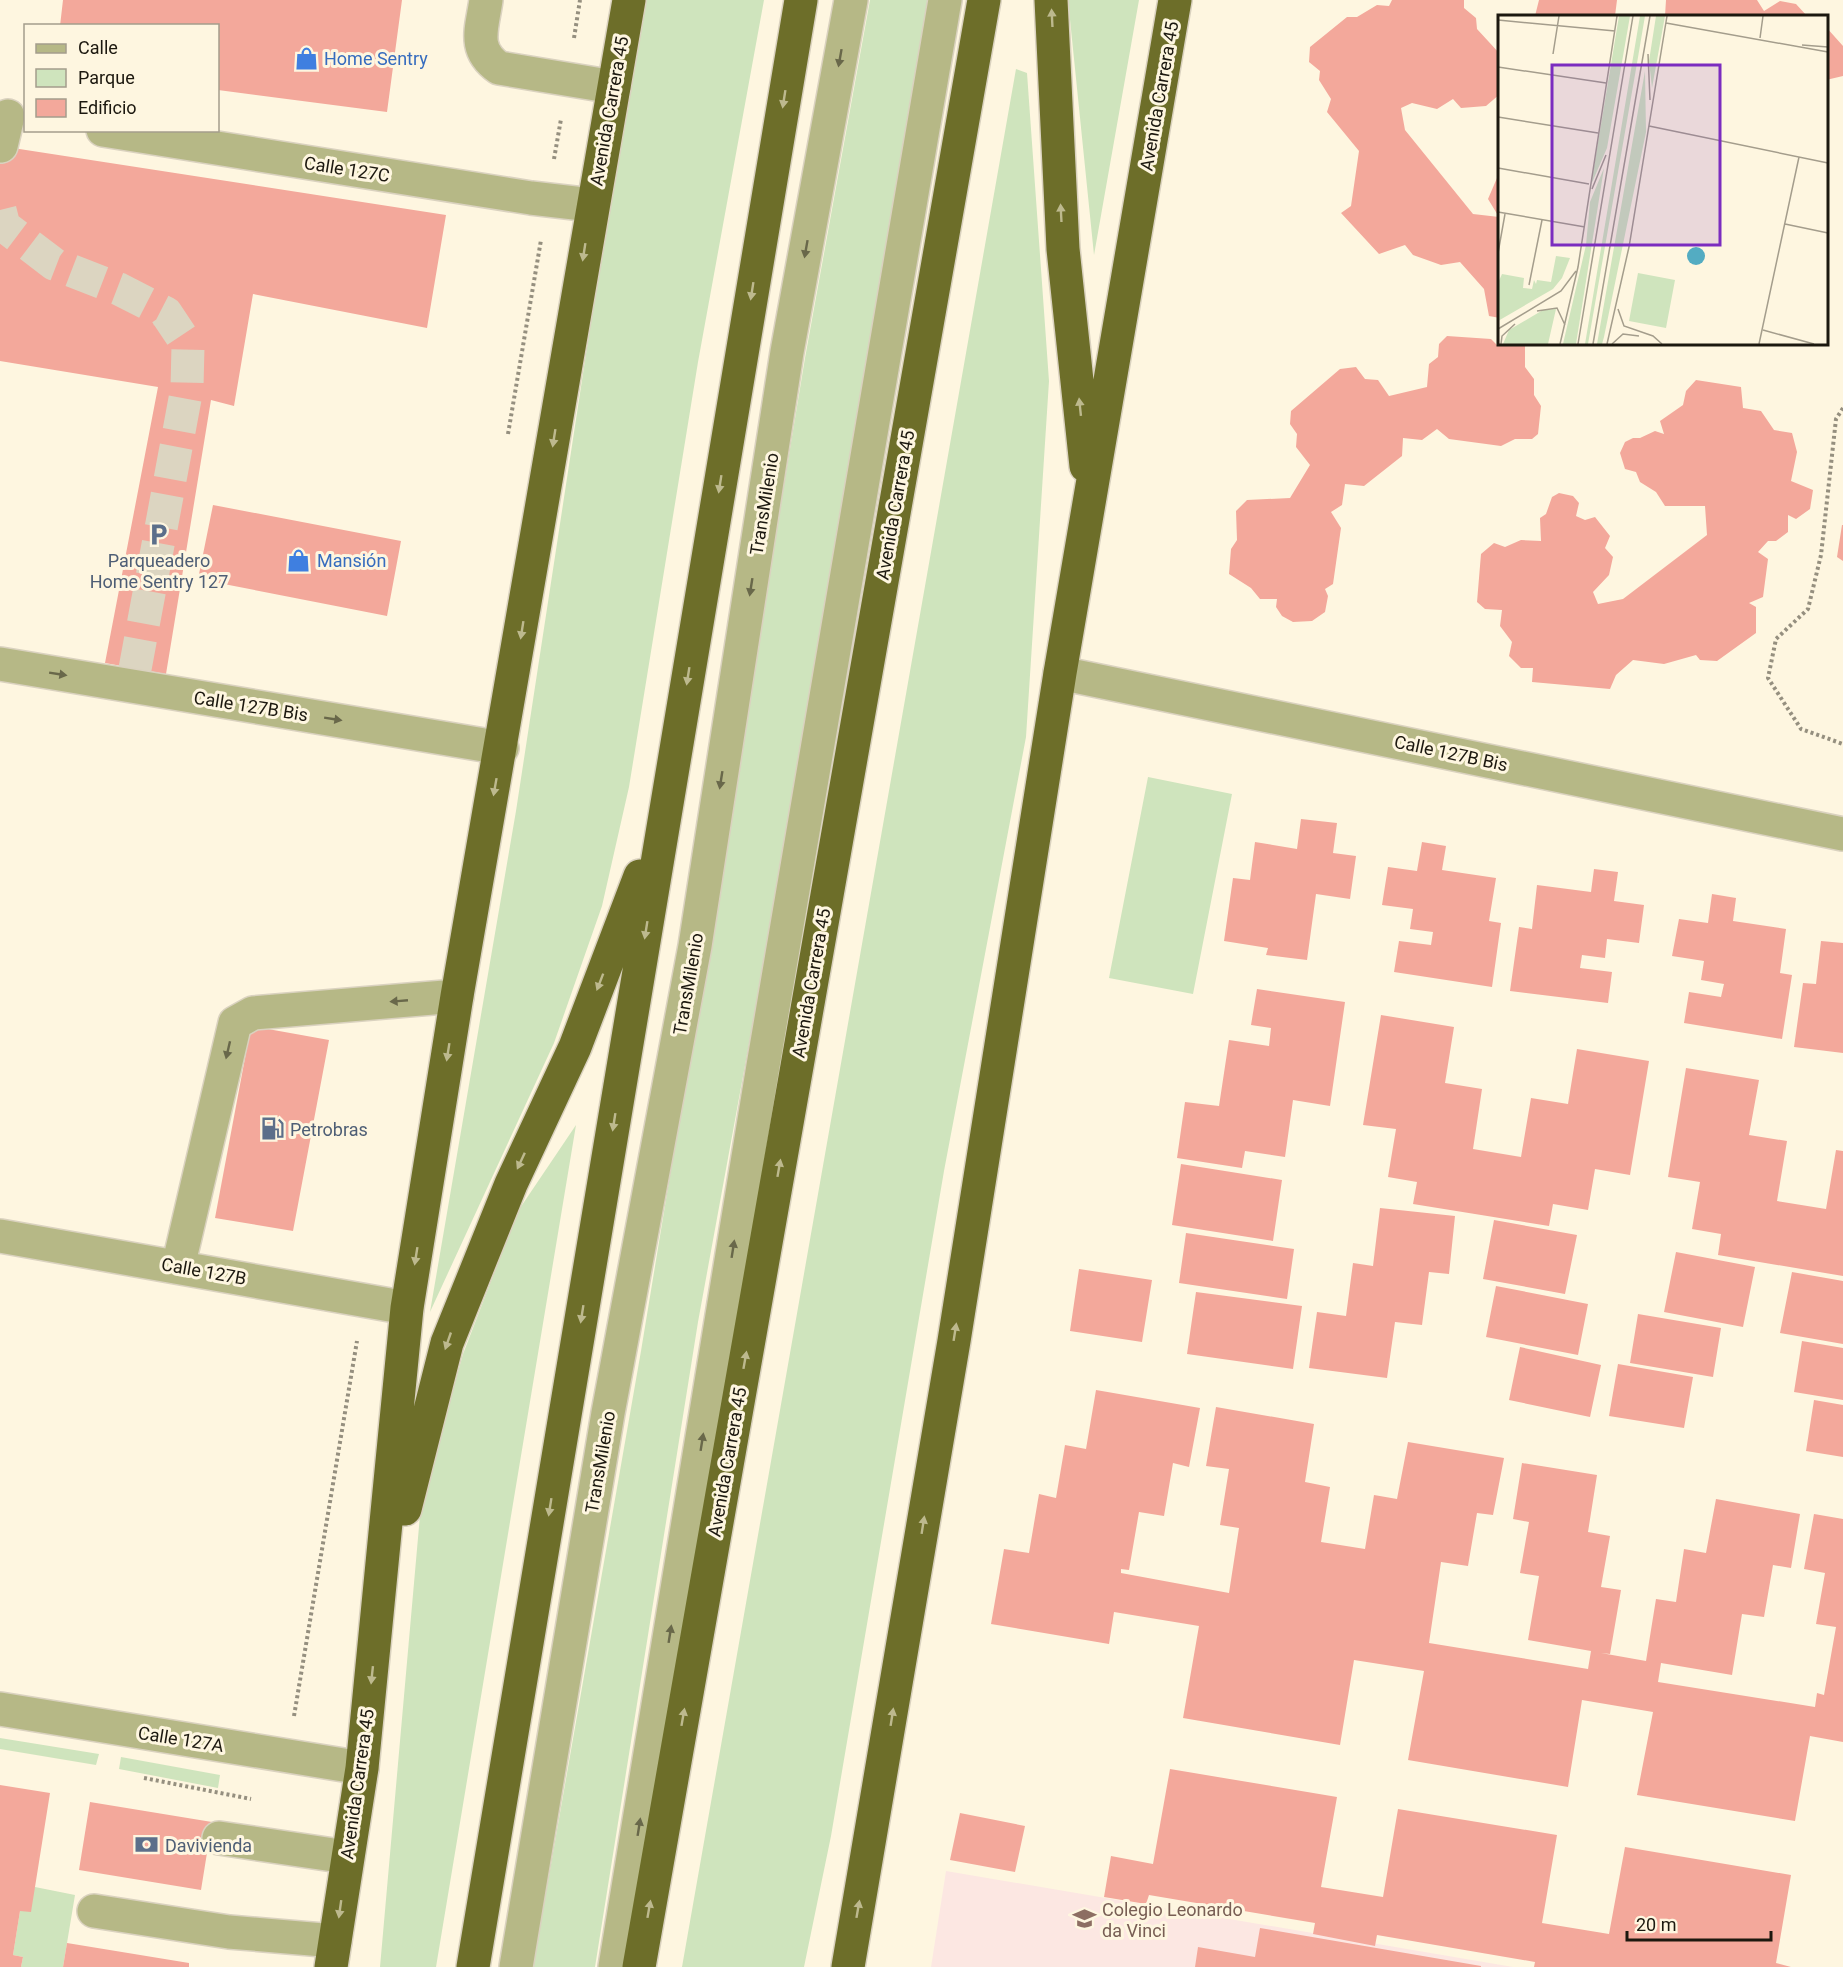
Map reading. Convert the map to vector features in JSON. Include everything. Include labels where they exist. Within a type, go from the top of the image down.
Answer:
[{"type":"highway","name":"Avenida Carrera 45","points":[[333,1954],[362,1768],[379,1616],[407,1308],[457,996],[502,748],[592,205],[629,0]]},
{"type":"highway","points":[[473,1967],[801,0]]},
{"type":"highway","name":"Avenida Carrera 45","points":[[639,1967],[984,0]]},
{"type":"highway","points":[[1051,0],[1063,249],[1090,507]]},
{"type":"highway","name":"Avenida Carrera 45","points":[[848,1967],[950,1364],[1060,674],[1175,0]]},
{"type":"highway","points":[[379,1616],[447,1343],[510,1184],[575,1047],[666,810]]},
{"type":"street","points":[[486,0],[480,46],[487,60],[499,68],[615,87]]},
{"type":"street","name":"TransMilenio","points":[[516,1967],[608,1413],[695,946],[787,352],[851,0]]},
{"type":"street","points":[[615,1967],[765,1054],[945,0]]},
{"type":"street","name":"Calle 127C","points":[[116,132],[531,198],[592,205]]},
{"type":"street","name":"Calle 127B Bis","points":[[0,664],[134,677],[502,748]]},
{"type":"street","name":"Calle 127B Bis","points":[[1060,674],[1843,834]]},
{"type":"street","points":[[178,1266],[235,1023],[253,1013],[457,996]]},
{"type":"street","name":"Calle 127B","points":[[0,1236],[407,1308]]},
{"type":"street","name":"Calle 127A","points":[[0,1709],[362,1768]]},
{"type":"street","points":[[219,1838],[347,1857]]},
{"type":"street","points":[[94,1911],[229,1932],[333,1954]]},
{"type":"path","points":[[1843,408],[1836,419],[1821,555],[1808,609],[1776,639],[1768,678],[1801,729],[1843,744]]},
{"type":"path","points":[[141,1778],[246,1796],[256,1804]]},
{"type":"shaded area","name":"Colegio Leonardo da Vinci","points":[[946,1871],[1513,1967],[931,1967]]},
{"type":"green space","points":[[645,0],[764,0],[698,362],[629,787],[602,906],[554,1043],[430,1312],[516,811],[611,191]]},
{"type":"green space","points":[[870,0],[933,0],[824,634],[698,1322],[595,1967],[533,1967],[641,1351],[805,358]]},
{"type":"green space","points":[[1068,0],[1139,0],[1094,255]]},
{"type":"green space","points":[[1016,69],[1027,73],[1049,381],[1026,737],[944,1171],[831,1836],[804,1967],[682,1967]]},
{"type":"green space","points":[[1148,777],[1232,794],[1193,994],[1109,978]]},
{"type":"green space","points":[[576,1125],[436,1967],[380,1967],[421,1504],[463,1354],[518,1211]]},
{"type":"green space","points":[[0,1738],[99,1754],[96,1765],[0,1749]]},
{"type":"green space","points":[[121,1757],[220,1775],[218,1788],[119,1769]]},
{"type":"green space","points":[[35,1887],[75,1895],[63,1967],[21,1967],[23,1957],[13,1955],[20,1911]]},
{"type":"building","name":"Home Sentry","points":[[63,0],[402,0],[387,112],[219,90],[219,24],[60,24]]},
{"type":"building","points":[[1392,0],[1464,0],[1464,8],[1476,18],[1477,29],[1498,52],[1498,96],[1486,106],[1461,108],[1453,99],[1437,109],[1412,103],[1401,108],[1405,130],[1473,214],[1498,217],[1498,318],[1489,316],[1484,289],[1460,262],[1441,265],[1413,255],[1405,245],[1379,254],[1341,213],[1351,206],[1359,151],[1327,112],[1331,99],[1319,80],[1320,71],[1309,62],[1310,47],[1347,17],[1357,17],[1377,5],[1389,6]]},
{"type":"building","points":[[1539,0],[1617,0],[1615,15],[1535,15]]},
{"type":"building","points":[[1666,0],[1757,0],[1764,11],[1780,1],[1796,4],[1806,15],[1665,15]]},
{"type":"building","points":[[1828,29],[1843,46],[1843,76],[1828,80]]},
{"type":"building","name":"Parqueadero Home Sentry 127","points":[[0,146],[446,215],[427,328],[253,294],[234,406],[211,400],[166,674],[105,663],[158,387],[0,361]]},
{"type":"building","points":[[1498,176],[1498,215],[1488,199]]},
{"type":"building","points":[[1447,336],[1491,339],[1497,345],[1525,345],[1525,367],[1534,379],[1534,395],[1541,406],[1538,434],[1532,439],[1515,439],[1501,446],[1449,439],[1437,429],[1422,440],[1403,438],[1402,456],[1364,486],[1345,484],[1342,505],[1331,512],[1341,528],[1333,584],[1325,589],[1328,596],[1325,612],[1312,621],[1293,622],[1282,616],[1276,607],[1277,599],[1260,599],[1251,588],[1229,574],[1231,549],[1237,540],[1236,511],[1247,500],[1290,498],[1310,465],[1296,447],[1297,434],[1290,424],[1291,411],[1340,369],[1356,367],[1365,379],[1378,380],[1389,396],[1427,387],[1429,364],[1438,357],[1439,344]]},
{"type":"building","points":[[1696,380],[1741,387],[1743,408],[1761,411],[1774,430],[1792,433],[1797,452],[1791,481],[1813,490],[1810,509],[1796,519],[1788,515],[1788,532],[1776,541],[1768,541],[1758,552],[1768,559],[1763,597],[1749,603],[1756,607],[1756,633],[1717,661],[1700,660],[1696,655],[1664,664],[1633,660],[1616,675],[1610,689],[1532,682],[1533,668],[1521,668],[1509,656],[1512,642],[1500,626],[1502,610],[1485,609],[1477,602],[1481,554],[1494,543],[1505,547],[1521,540],[1541,541],[1540,518],[1546,514],[1552,497],[1559,493],[1573,496],[1579,503],[1576,516],[1585,520],[1595,517],[1610,536],[1605,548],[1613,557],[1609,575],[1593,592],[1598,604],[1623,599],[1707,535],[1705,506],[1665,506],[1656,492],[1640,482],[1636,472],[1625,469],[1620,453],[1625,442],[1633,438],[1640,438],[1655,431],[1664,434],[1660,421],[1683,405],[1686,391]]},
{"type":"building","name":"Mansión","points":[[213,505],[401,541],[387,616],[198,579]]},
{"type":"building","points":[[1843,525],[1843,561],[1837,557]]},
{"type":"building","points":[[1301,819],[1337,823],[1333,853],[1356,856],[1350,899],[1316,894],[1307,960],[1266,955],[1268,948],[1224,941],[1233,878],[1250,880],[1255,842],[1297,849]]},
{"type":"building","points":[[1422,842],[1446,846],[1442,870],[1496,878],[1489,921],[1501,923],[1492,987],[1394,972],[1399,941],[1431,945],[1433,932],[1410,929],[1413,909],[1382,905],[1388,867],[1417,871]]},
{"type":"building","points":[[1594,869],[1618,872],[1614,901],[1644,905],[1639,943],[1607,939],[1605,958],[1582,955],[1580,968],[1612,972],[1608,1003],[1510,991],[1519,927],[1532,929],[1537,885],[1591,892]]},
{"type":"building","points":[[1712,894],[1736,898],[1733,921],[1786,929],[1780,973],[1792,975],[1782,1039],[1684,1023],[1689,992],[1721,997],[1724,984],[1701,980],[1704,961],[1672,956],[1679,919],[1708,923]]},
{"type":"building","points":[[1821,941],[1843,943],[1843,1053],[1794,1047],[1803,983],[1816,984]]},
{"type":"building","points":[[1257,989],[1345,1002],[1330,1106],[1293,1100],[1285,1157],[1245,1151],[1242,1168],[1177,1158],[1185,1102],[1219,1106],[1229,1040],[1269,1046],[1271,1028],[1251,1025]]},
{"type":"building","points":[[1381,1015],[1454,1027],[1445,1083],[1482,1089],[1473,1149],[1521,1157],[1531,1098],[1568,1104],[1577,1049],[1649,1061],[1630,1175],[1595,1169],[1588,1210],[1553,1204],[1549,1226],[1413,1204],[1417,1182],[1388,1177],[1396,1129],[1363,1125]]},
{"type":"building","name":"Petrobras","points":[[251,1026],[329,1040],[293,1231],[215,1218]]},
{"type":"building","points":[[1686,1068],[1759,1080],[1749,1135],[1787,1141],[1777,1201],[1826,1209],[1836,1150],[1843,1151],[1843,1276],[1718,1255],[1721,1234],[1692,1229],[1700,1182],[1668,1177]]},
{"type":"building","points":[[1181,1164],[1282,1180],[1273,1241],[1172,1225]]},
{"type":"building","points":[[1380,1208],[1455,1216],[1449,1274],[1429,1272],[1422,1325],[1395,1322],[1387,1378],[1309,1368],[1317,1312],[1346,1316],[1353,1263],[1373,1266]]},
{"type":"building","points":[[1494,1220],[1577,1235],[1565,1294],[1483,1279]]},
{"type":"building","points":[[1186,1233],[1294,1249],[1287,1299],[1179,1283]]},
{"type":"building","points":[[1676,1252],[1755,1267],[1743,1327],[1664,1312]]},
{"type":"building","points":[[1079,1269],[1152,1280],[1142,1342],[1070,1331]]},
{"type":"building","points":[[1792,1272],[1843,1281],[1843,1344],[1780,1333]]},
{"type":"building","points":[[1496,1286],[1588,1304],[1578,1355],[1486,1337]]},
{"type":"building","points":[[1196,1292],[1302,1306],[1293,1369],[1187,1354]]},
{"type":"building","points":[[1638,1314],[1721,1328],[1713,1377],[1630,1363]]},
{"type":"building","points":[[1802,1341],[1843,1348],[1843,1400],[1794,1392]]},
{"type":"building","points":[[1520,1347],[1601,1365],[1590,1417],[1509,1400]]},
{"type":"building","points":[[1618,1364],[1693,1377],[1684,1428],[1609,1416]]},
{"type":"building","points":[[1096,1390],[1200,1408],[1189,1467],[1173,1463],[1164,1516],[1139,1512],[1129,1570],[1121,1569],[1121,1573],[1229,1593],[1239,1528],[1220,1525],[1229,1469],[1206,1466],[1216,1407],[1314,1424],[1305,1482],[1330,1487],[1321,1542],[1365,1549],[1374,1495],[1397,1499],[1408,1442],[1504,1458],[1493,1515],[1477,1513],[1468,1566],[1441,1562],[1429,1643],[1588,1669],[1591,1651],[1528,1640],[1539,1576],[1520,1573],[1529,1522],[1513,1519],[1522,1463],[1597,1475],[1588,1532],[1610,1536],[1601,1587],[1621,1590],[1610,1654],[1601,1653],[1646,1661],[1656,1599],[1676,1602],[1684,1549],[1706,1553],[1716,1499],[1800,1514],[1791,1568],[1773,1565],[1764,1617],[1742,1614],[1732,1675],[1661,1663],[1658,1682],[1815,1707],[1817,1693],[1824,1695],[1836,1627],[1816,1624],[1825,1573],[1804,1569],[1814,1514],[1843,1519],[1843,1742],[1810,1736],[1795,1821],[1637,1795],[1653,1712],[1582,1700],[1568,1787],[1408,1760],[1424,1671],[1354,1660],[1340,1745],[1183,1718],[1199,1626],[1114,1612],[1109,1644],[991,1624],[1004,1549],[1029,1553],[1039,1494],[1056,1498],[1065,1445],[1086,1449]]},
{"type":"building","points":[[1814,1400],[1843,1405],[1843,1457],[1806,1451]]},
{"type":"building","points":[[1170,1769],[1337,1797],[1321,1887],[1383,1897],[1398,1809],[1557,1835],[1542,1923],[1609,1934],[1625,1847],[1791,1875],[1776,1963],[1791,1967],[1534,1967],[1535,1962],[1377,1935],[1375,1946],[1313,1934],[1315,1923],[1149,1895],[1146,1904],[1104,1897],[1111,1856],[1153,1864]]},
{"type":"building","points":[[0,1785],[50,1793],[31,1912],[20,1911],[13,1955],[23,1957],[21,1967],[0,1967]]},
{"type":"building","points":[[90,1802],[212,1822],[201,1890],[79,1870]]},
{"type":"building","points":[[960,1813],[1025,1826],[1015,1872],[950,1860]]},
{"type":"building","points":[[1260,1928],[1481,1967],[1195,1967],[1198,1947],[1255,1957]]},
{"type":"building","points":[[67,1943],[189,1963],[189,1967],[63,1967]]},
{"type":"tunnel","points":[[0,210],[4,226],[54,264],[119,289],[166,313],[188,346],[187,388],[135,669]]},
{"type":"place","name":"Home Sentry","points":[[306,58]]},
{"type":"place","name":"Parqueadero Home Sentry 127","points":[[159,534]]},
{"type":"place","name":"Mansión","points":[[299,560]]},
{"type":"place","name":"Petrobras","points":[[272,1129]]},
{"type":"place","name":"Davivienda","points":[[147,1845]]},
{"type":"place","name":"Colegio Leonardo da Vinci","points":[[1084,1919]]}]
